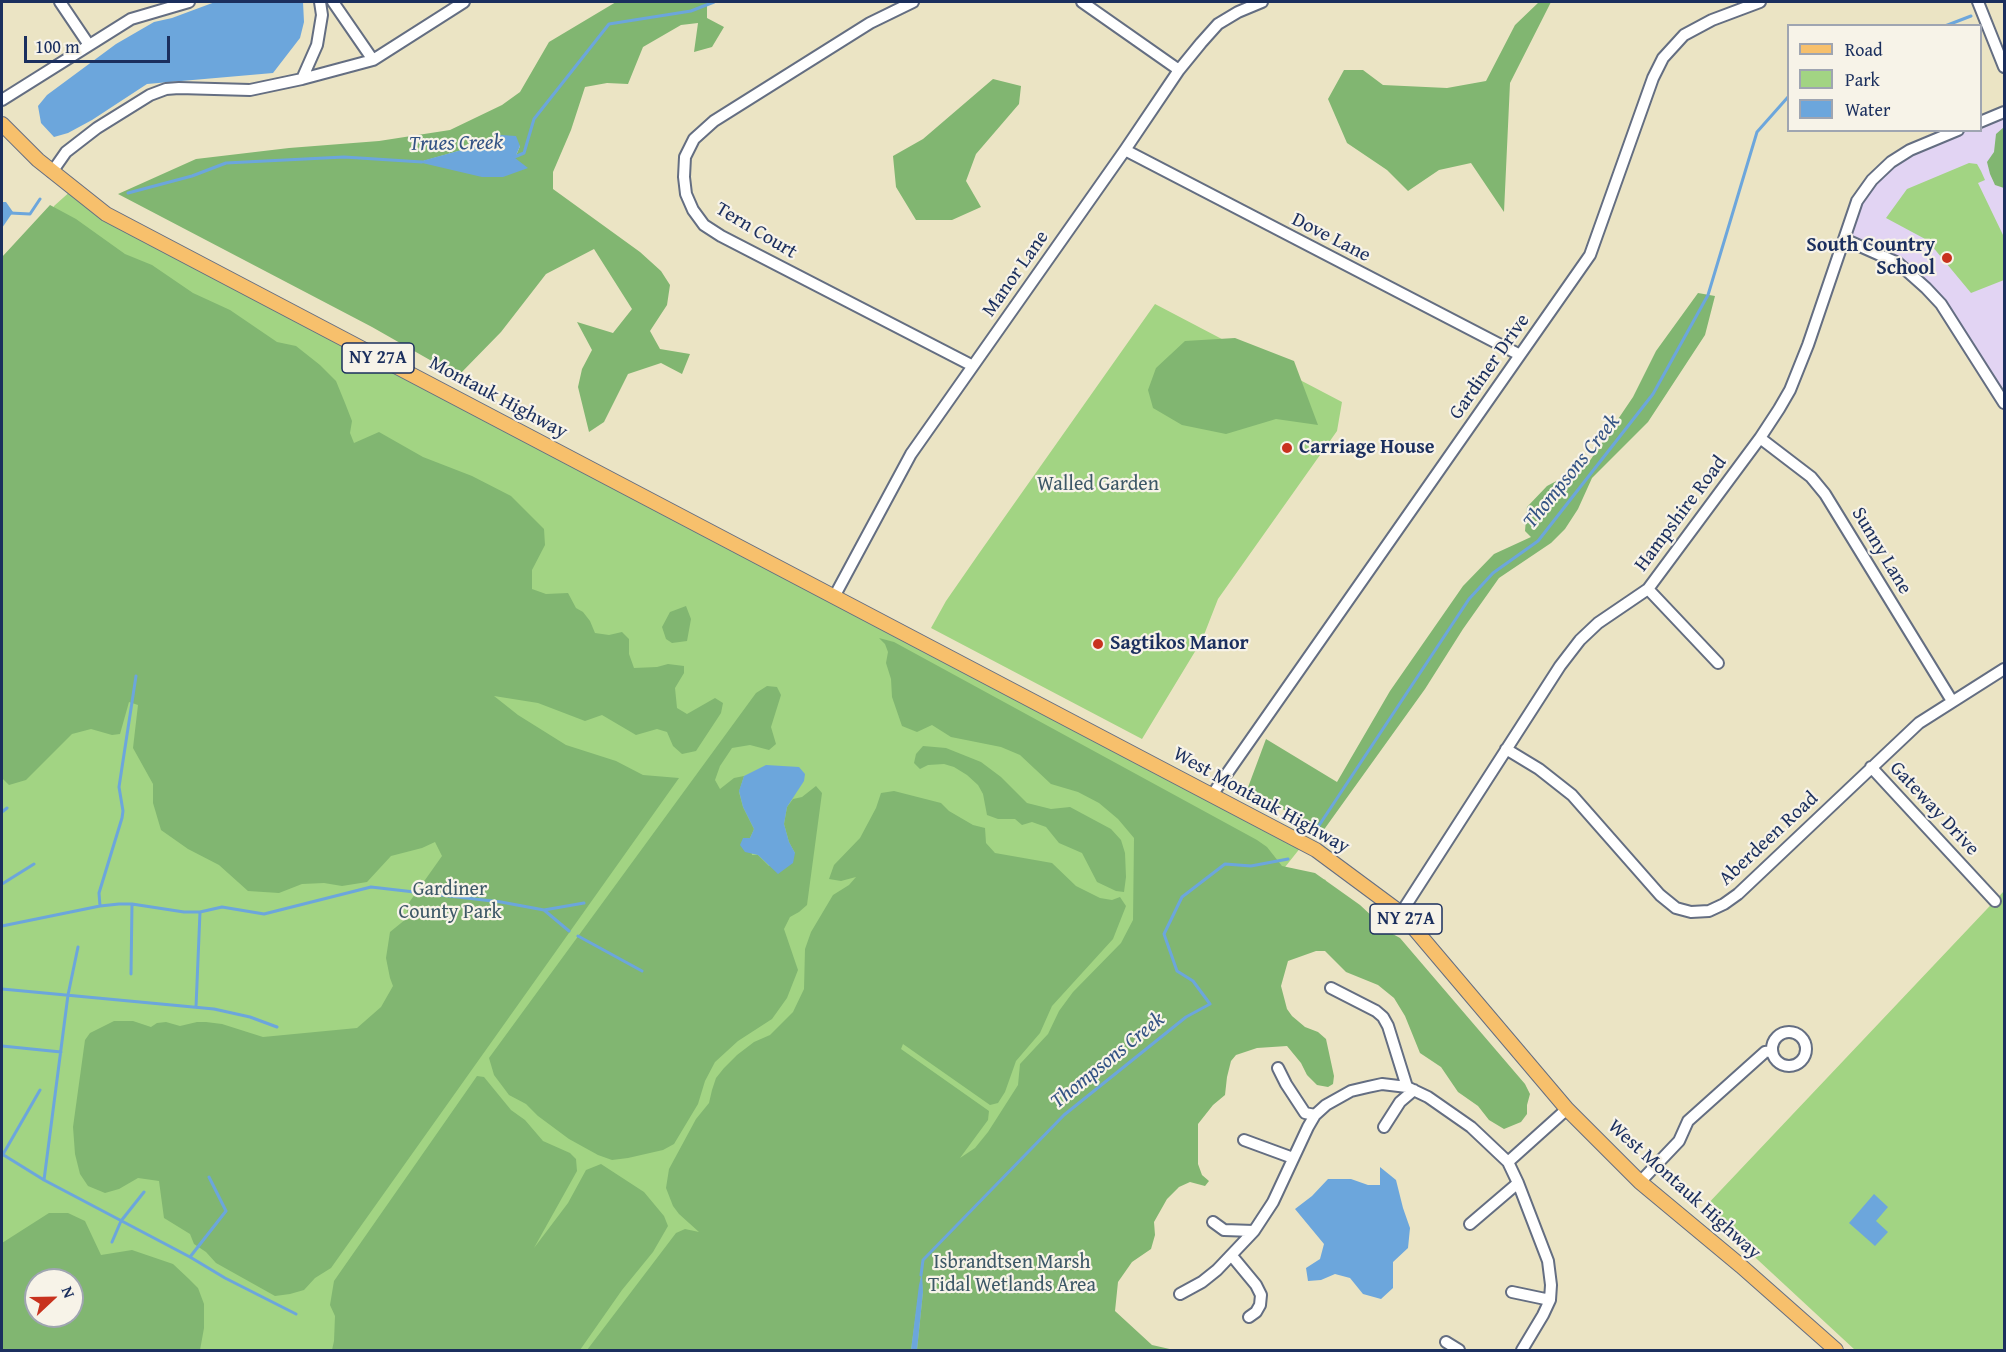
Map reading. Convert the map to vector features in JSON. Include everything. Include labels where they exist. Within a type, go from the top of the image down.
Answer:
[{"type":"main road","name":"Montauk Highway","points":[[2,124],[52,172],[106,214],[834,597]]},
{"type":"main road","name":"West Montauk Highway","points":[[834,597],[1316,850],[1401,913],[1567,1109],[1640,1182],[1741,1266],[1836,1350]]},
{"type":"street","points":[[60,2],[89,45]]},
{"type":"street","points":[[2,100],[131,19],[189,2]]},
{"type":"street","points":[[302,79],[317,45],[322,15],[320,2]]},
{"type":"street","points":[[333,2],[373,60]]},
{"type":"street","points":[[52,172],[66,152],[97,128],[150,95],[179,88],[250,90],[373,60],[464,2]]},
{"type":"street","name":"Tern Court","points":[[913,2],[870,23],[714,121],[694,139],[685,157],[686,194],[693,210],[704,225],[721,236],[972,366]]},
{"type":"street","points":[[1082,2],[1179,70]]},
{"type":"street","name":"Manor Lane","points":[[834,597],[911,454],[1179,70],[1200,42],[1218,24],[1262,2]]},
{"type":"street","name":"Gardiner Drive","points":[[1212,795],[1590,255],[1653,78],[1663,58],[1684,35],[1712,20],[1760,2]]},
{"type":"street","points":[[1978,2],[2004,67]]},
{"type":"street","points":[[1982,121],[2004,112]]},
{"type":"street","name":"Hampshire Road","points":[[1401,913],[1560,666],[1580,640],[1598,622],[1648,589],[1760,438],[1790,390],[1808,345],[1857,201],[1872,180],[1890,162],[1910,150],[1953,132]]},
{"type":"street","name":"Dove Lane","points":[[1125,150],[1520,356]]},
{"type":"street","points":[[1844,239],[1898,263],[1926,288],[1941,304],[2004,404]]},
{"type":"street","name":"Sunny Lane","points":[[1760,438],[1811,477],[1825,494],[1952,701]]},
{"type":"street","points":[[1648,589],[1718,663]]},
{"type":"street","name":"Aberdeen Road","points":[[1506,749],[1539,769],[1572,795],[1660,895],[1676,908],[1691,912],[1709,911],[1738,894],[1919,723],[2004,669]]},
{"type":"street","name":"Gateway Drive","points":[[1871,767],[1995,901]]},
{"type":"street","points":[[1331,988],[1376,1011],[1383,1017],[1411,1089]]},
{"type":"street","points":[[1640,1182],[1679,1141],[1688,1121],[1765,1052],[1772,1051]]},
{"type":"street","points":[[1278,1068],[1305,1113],[1316,1115]]},
{"type":"street","points":[[1180,1294],[1202,1282],[1232,1256],[1254,1231],[1273,1202],[1316,1115],[1326,1105],[1351,1091],[1382,1084],[1411,1089],[1456,1114],[1508,1162],[1548,1261],[1551,1285],[1550,1300],[1544,1315],[1522,1350]]},
{"type":"street","points":[[1384,1127],[1411,1089]]},
{"type":"street","points":[[1508,1162],[1567,1109]]},
{"type":"street","points":[[1244,1140],[1293,1158]]},
{"type":"street","points":[[1470,1224],[1518,1183]]},
{"type":"street","points":[[1213,1222],[1224,1230],[1254,1231]]},
{"type":"street","points":[[1232,1256],[1261,1294],[1260,1305],[1249,1317]]},
{"type":"street","points":[[1512,1292],[1550,1300]]},
{"type":"street","points":[[1446,1342],[1458,1350]]},
{"type":"shaded area","name":"South Country School","points":[[2004,112],[2004,403],[1941,304],[1898,263],[1844,239],[1857,201],[1891,162],[1956,132],[1982,132],[1982,122]]},
{"type":"green space","points":[[616,2],[707,2],[707,18],[724,27],[712,47],[694,52],[698,23],[681,25],[643,47],[628,84],[607,83],[585,87],[571,130],[553,172],[553,189],[640,252],[661,271],[670,285],[667,305],[650,331],[660,349],[690,354],[682,374],[661,363],[628,374],[604,422],[589,432],[578,387],[582,369],[592,350],[577,322],[613,333],[632,309],[594,249],[546,274],[501,332],[458,376],[372,327],[118,194],[196,159],[289,148],[379,141],[450,130],[502,105],[520,92],[549,42]],"holes":[[[501,135],[520,146],[515,158],[420,162],[476,146]]]},
{"type":"green space","points":[[1539,2],[1551,2],[1510,83],[1504,212],[1471,163],[1439,170],[1408,191],[1387,170],[1347,143],[1328,99],[1344,70],[1363,70],[1383,85],[1447,88],[1486,81],[1515,25]]},
{"type":"green space","points":[[993,79],[1021,86],[1019,104],[976,154],[966,181],[981,207],[952,220],[916,220],[896,187],[893,156],[923,139]]},
{"type":"green space","points":[[2004,127],[2004,188],[1995,185],[1987,162],[1994,152],[1996,134]]},
{"type":"green space","points":[[1969,163],[1977,164],[1981,171],[1985,180],[1978,183],[2004,234],[2004,280],[1971,293],[1927,240],[1886,218],[1907,189]]},
{"type":"green space","name":"Gardiner County Park","points":[[73,189],[1305,842],[1262,896],[1290,868],[1326,880],[1057,1350],[2,1350],[2,335],[54,206]]},
{"type":"green space","points":[[50,205],[76,219],[125,254],[152,265],[193,293],[230,310],[277,342],[296,346],[336,381],[352,421],[350,433],[354,443],[379,432],[423,457],[472,476],[511,496],[544,529],[545,545],[532,570],[532,589],[546,594],[568,593],[576,608],[583,612],[590,621],[595,633],[609,635],[622,632],[629,639],[629,654],[634,668],[668,664],[684,666],[684,673],[675,688],[677,708],[687,714],[715,698],[723,703],[721,713],[696,751],[682,754],[673,746],[667,732],[657,729],[636,735],[602,715],[585,721],[538,703],[494,696],[518,715],[566,745],[616,761],[643,775],[679,778],[331,1268],[315,1278],[304,1290],[290,1294],[275,1296],[216,1263],[194,1244],[190,1234],[164,1218],[159,1181],[138,1178],[119,1189],[105,1193],[88,1186],[80,1174],[75,1154],[73,1127],[85,1040],[90,1033],[114,1021],[133,1021],[151,1027],[157,1023],[166,1022],[180,1026],[206,1022],[222,1024],[263,1037],[357,1028],[381,1007],[393,986],[386,958],[390,932],[406,919],[408,904],[442,856],[435,842],[391,856],[367,882],[342,886],[324,883],[302,884],[279,893],[248,891],[219,865],[188,849],[161,830],[153,803],[153,784],[133,748],[138,705],[129,702],[120,734],[112,735],[91,729],[72,734],[26,780],[9,785],[2,778],[2,257]]},
{"type":"green space","points":[[1698,293],[1715,296],[1705,335],[1648,422],[1592,478],[1578,509],[1565,529],[1551,543],[1499,578],[1425,689],[1323,831],[1247,790],[1266,739],[1337,782],[1390,691],[1463,586],[1494,554],[1531,537],[1525,531],[1527,507],[1547,486],[1587,465],[1633,397],[1656,351]]},
{"type":"green space","name":"Sagtikos Manor","points":[[1155,304],[1342,402],[1337,431],[1218,599],[1202,640],[1142,739],[931,628],[946,601]]},
{"type":"green space","points":[[1235,338],[1294,361],[1318,425],[1276,419],[1226,434],[1182,425],[1153,408],[1148,390],[1156,368],[1185,341]]},
{"type":"green space","points":[[686,606],[691,619],[687,641],[672,643],[666,639],[662,627],[670,612]]},
{"type":"green space","name":"Isbrandtsen Marsh Tidal Wetlands Area","points":[[879,638],[894,642],[1257,840],[1267,847],[1282,866],[1315,873],[1360,905],[1389,932],[1400,938],[1525,1084],[1530,1094],[1527,1114],[1521,1122],[1504,1129],[1489,1120],[1478,1106],[1458,1092],[1441,1067],[1420,1053],[1405,1016],[1394,998],[1378,985],[1346,972],[1325,951],[1316,951],[1288,961],[1281,986],[1287,1009],[1292,1016],[1305,1027],[1318,1032],[1326,1039],[1334,1076],[1333,1084],[1328,1087],[1317,1085],[1307,1075],[1301,1063],[1287,1046],[1257,1048],[1236,1055],[1231,1061],[1225,1095],[1213,1105],[1198,1124],[1198,1164],[1202,1175],[1209,1181],[1205,1186],[1190,1182],[1179,1187],[1167,1199],[1154,1222],[1155,1235],[1151,1249],[1132,1262],[1118,1282],[1115,1311],[1152,1345],[1174,1350],[917,1350],[923,1292],[921,1276],[911,1350],[587,1350],[676,1233],[685,1229],[699,1232],[673,1206],[666,1188],[669,1169],[696,1119],[709,1103],[716,1078],[737,1055],[754,1042],[770,1035],[793,1012],[804,989],[805,949],[811,932],[833,895],[849,885],[856,877],[841,881],[829,879],[834,865],[860,838],[876,808],[881,793],[894,791],[941,803],[949,811],[973,825],[985,828],[986,843],[995,853],[1052,863],[1076,886],[1100,898],[1112,900],[1120,897],[1126,906],[1113,939],[1052,1006],[1040,1033],[1016,1061],[1005,1092],[998,1103],[990,1105],[903,1044],[901,1049],[989,1111],[988,1120],[960,1158],[975,1148],[988,1132],[1018,1085],[1020,1064],[1048,1034],[1059,1011],[1073,992],[1121,943],[1133,920],[1134,838],[1118,819],[1099,803],[1078,792],[1051,784],[1020,755],[1001,747],[951,737],[932,725],[917,732],[902,726],[892,697],[891,679],[886,663],[888,652],[885,644]]},
{"type":"green space","points":[[767,686],[777,687],[781,695],[771,727],[776,744],[769,750],[750,745],[732,748],[720,766],[715,780],[720,789],[734,778],[744,776],[739,792],[743,807],[754,829],[750,838],[752,855],[758,855],[769,866],[795,853],[784,824],[787,807],[793,799],[802,797],[816,786],[822,793],[807,905],[790,917],[784,929],[798,970],[787,998],[772,1019],[738,1041],[715,1062],[705,1081],[698,1104],[674,1144],[663,1150],[612,1160],[569,1139],[526,1104],[509,1095],[494,1075],[489,1058],[756,693]]},
{"type":"green space","points":[[923,746],[946,748],[981,762],[1001,777],[1027,803],[1051,809],[1070,807],[1111,829],[1121,840],[1125,853],[1124,892],[1116,891],[1097,882],[1082,853],[1059,843],[1046,827],[1032,822],[1022,825],[1015,819],[998,819],[987,815],[983,794],[978,785],[954,767],[944,764],[928,765],[920,769],[914,763],[916,754]]},
{"type":"green space","points":[[2004,891],[2004,1350],[1855,1350],[1703,1209]]},
{"type":"green space","points":[[477,1076],[484,1077],[511,1110],[525,1120],[543,1141],[570,1153],[576,1159],[577,1171],[534,1248],[568,1203],[586,1170],[601,1164],[644,1192],[664,1216],[668,1226],[653,1252],[622,1290],[580,1350],[332,1350],[335,1316],[330,1305],[334,1281]]},
{"type":"green space","points":[[49,1213],[68,1213],[85,1221],[101,1255],[132,1250],[173,1264],[198,1288],[204,1304],[204,1328],[200,1350],[2,1350],[2,1243]]},
{"type":"water","points":[[215,2],[303,2],[304,22],[300,38],[273,73],[147,84],[92,120],[68,133],[54,137],[41,123],[38,106],[47,95],[116,44],[154,22],[172,18]]},
{"type":"water","points":[[501,135],[516,136],[520,146],[515,158],[528,168],[503,177],[482,177],[418,162],[476,146]]},
{"type":"water","points":[[2,202],[6,202],[13,212],[2,228]]},
{"type":"water","points":[[766,765],[799,767],[805,774],[804,781],[787,807],[784,824],[795,853],[793,863],[778,874],[758,855],[745,852],[740,845],[743,838],[750,838],[754,829],[743,807],[739,791],[744,776]]},
{"type":"water","points":[[1380,1167],[1396,1180],[1410,1228],[1408,1248],[1393,1262],[1393,1288],[1381,1299],[1363,1294],[1350,1278],[1335,1274],[1321,1280],[1308,1281],[1306,1268],[1320,1259],[1324,1244],[1295,1209],[1312,1196],[1328,1179],[1351,1179],[1368,1185],[1380,1185]]},
{"type":"water","points":[[1874,1194],[1888,1207],[1876,1221],[1888,1232],[1875,1246],[1849,1223]]},
{"type":"water","points":[[922,1273],[923,1292],[917,1350],[911,1350],[919,1285]]},
{"type":"waterway","name":"Trues Creek","points":[[512,158],[524,153],[534,119],[609,24],[691,11],[714,2]]},
{"type":"waterway","name":"Thompsons Creek","points":[[1950,24],[1971,16]]},
{"type":"waterway","name":"Thompsons Creek","points":[[1316,830],[1469,599],[1493,573],[1538,541],[1653,394],[1708,295],[1757,132],[1787,98]]},
{"type":"waterway","name":"Trues Creek","points":[[128,193],[192,176],[226,163],[344,157],[422,162]]},
{"type":"waterway","name":"Trues Creek","points":[[10,213],[30,214],[40,199]]},
{"type":"waterway","points":[[100,906],[99,893],[122,818],[119,787],[136,676]]},
{"type":"waterway","points":[[2,812],[7,808]]},
{"type":"waterway","name":"Thompsons Creek","points":[[921,1275],[923,1260],[1064,1115],[1186,1017],[1210,1004],[1193,981],[1177,971],[1164,934],[1182,897],[1225,864],[1251,866],[1288,859]]},
{"type":"waterway","points":[[2,884],[34,864]]},
{"type":"waterway","points":[[2,926],[119,904],[184,912],[200,912],[222,907],[264,914],[371,887],[501,902],[544,910],[569,931]]},
{"type":"waterway","points":[[544,910],[584,903]]},
{"type":"waterway","points":[[131,974],[132,904]]},
{"type":"waterway","points":[[196,1007],[200,912]]},
{"type":"waterway","points":[[578,936],[642,971]]},
{"type":"waterway","points":[[44,1180],[68,995],[78,947]]},
{"type":"waterway","points":[[2,989],[214,1009],[250,1017],[277,1027]]},
{"type":"waterway","points":[[2,1046],[61,1052]]},
{"type":"waterway","points":[[2,1156],[40,1090]]},
{"type":"waterway","points":[[2,1154],[44,1180],[296,1314]]},
{"type":"waterway","points":[[190,1257],[226,1211],[209,1177]]},
{"type":"waterway","points":[[112,1242],[121,1221],[144,1192]]},
{"type":"place","name":"South Country School","points":[[1947,258]]},
{"type":"place","name":"Carriage House","points":[[1287,448]]},
{"type":"place","name":"Sagtikos Manor","points":[[1098,644]]},
{"type":"park label","name":"Walled Garden","points":[[1098,485]]}]
